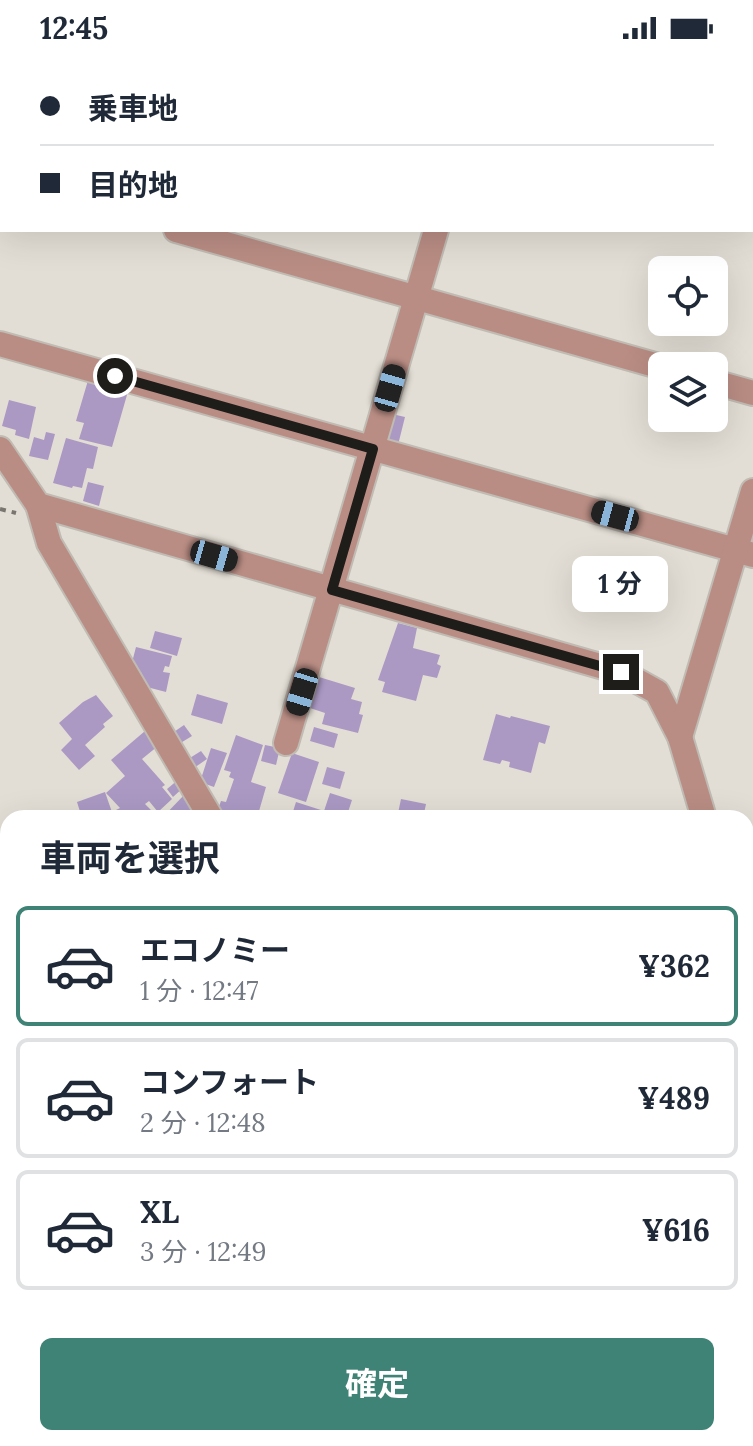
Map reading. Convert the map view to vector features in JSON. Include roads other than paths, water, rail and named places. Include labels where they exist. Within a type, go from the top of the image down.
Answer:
[{"type":"street","points":[[183,232],[648,363]]},
{"type":"street","points":[[286,743],[435,232]]},
{"type":"street","points":[[0,344],[745,552]]},
{"type":"street","points":[[728,386],[753,393]]},
{"type":"street","points":[[0,449],[38,505],[49,543],[206,810]]},
{"type":"street","points":[[680,737],[745,552],[753,491]]},
{"type":"street","points":[[38,505],[621,672],[657,692],[680,737],[702,810]]}]
